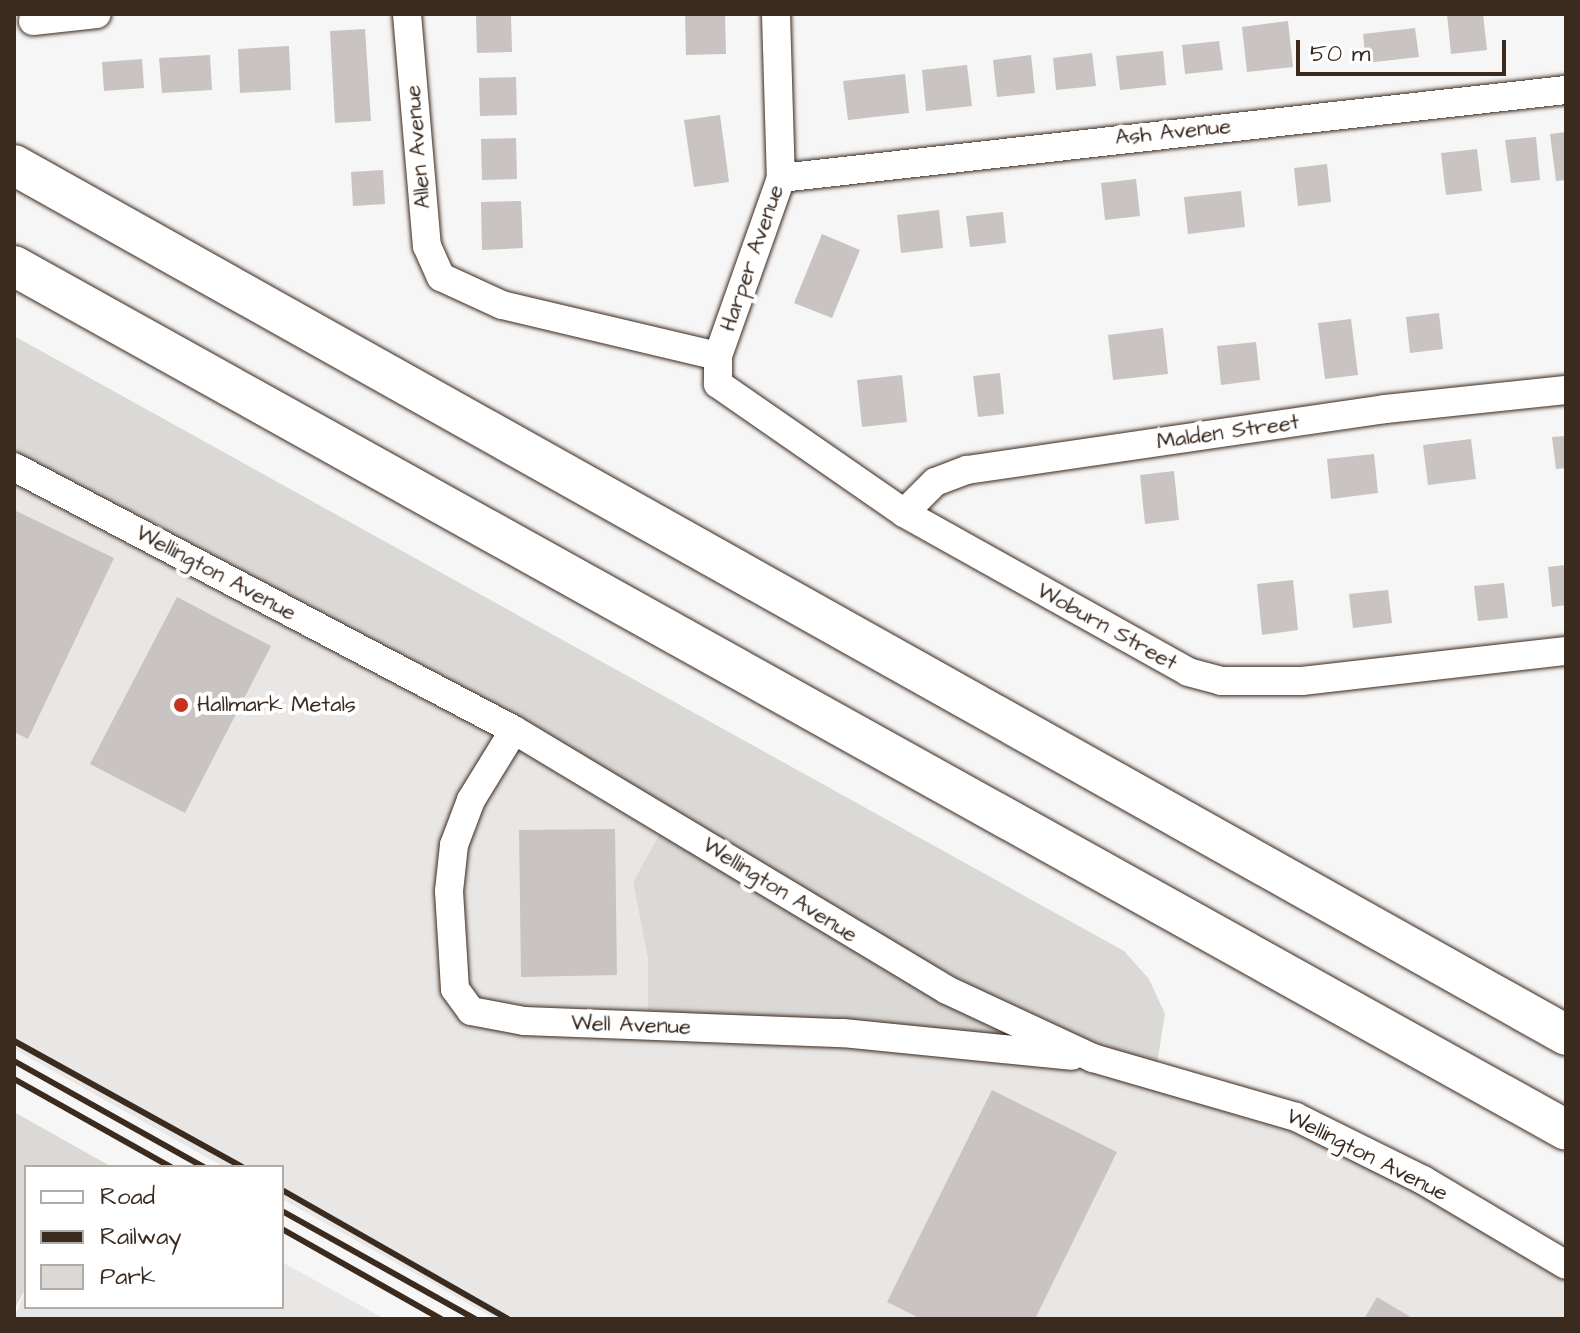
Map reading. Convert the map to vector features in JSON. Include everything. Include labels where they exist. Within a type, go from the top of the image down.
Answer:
[{"type":"highway","points":[[14,165],[1566,1035]]},
{"type":"highway","points":[[14,266],[1566,1130]]},
{"type":"street","points":[[33,21],[97,14]]},
{"type":"street","name":"Allen Avenue","points":[[407,14],[427,246],[441,277]]},
{"type":"street","name":"Harper Avenue","points":[[776,14],[781,178],[718,356],[718,384],[904,513]]},
{"type":"street","name":"Ash Avenue","points":[[781,178],[1566,90]]},
{"type":"street","name":"Harper Avenue","points":[[441,277],[502,305],[718,356]]},
{"type":"street","name":"Malden Street","points":[[904,513],[935,482],[967,470],[1385,409],[1566,390]]},
{"type":"street","name":"Wellington Avenue","points":[[14,467],[514,730],[894,960],[1093,1058],[1296,1117],[1423,1180],[1566,1265]]},
{"type":"street","name":"Woburn Street","points":[[904,513],[1165,661],[1221,681],[1302,681],[1566,651]]},
{"type":"street","name":"Well Avenue","points":[[514,730],[471,800],[454,845],[449,891],[455,989],[471,1011],[524,1021],[843,1033],[1093,1058]]},
{"type":"shaded area","points":[[14,469],[667,821],[633,882],[648,959],[648,1012],[1025,1041],[1298,1121],[1566,1272],[1566,1319],[496,1319],[284,1200],[284,1165],[220,1165],[14,1049]]},
{"type":"shaded area","points":[[284,1263],[385,1319],[14,1319],[24,1293],[24,1309],[284,1309]]},
{"type":"green space","points":[[14,336],[1124,951],[1149,979],[1165,1014],[1156,1070],[648,1012],[648,959],[633,882],[667,821],[14,469]]},
{"type":"green space","points":[[14,1112],[108,1165],[24,1165],[24,1292],[14,1310]]},
{"type":"building","points":[[685,14],[725,14],[726,54],[686,55]]},
{"type":"building","points":[[1447,14],[1483,14],[1487,50],[1451,54]]},
{"type":"building","points":[[511,15],[512,52],[477,53],[476,16]]},
{"type":"building","points":[[1288,21],[1293,67],[1247,72],[1242,27]]},
{"type":"building","points":[[1415,28],[1419,57],[1366,63],[1363,34]]},
{"type":"building","points":[[365,29],[371,121],[335,123],[330,31]]},
{"type":"building","points":[[1219,41],[1223,70],[1185,74],[1182,45]]},
{"type":"building","points":[[289,46],[291,90],[240,93],[238,49]]},
{"type":"building","points":[[1163,51],[1166,85],[1120,90],[1116,56]]},
{"type":"building","points":[[1092,53],[1096,86],[1056,90],[1053,58]]},
{"type":"building","points":[[210,55],[212,90],[162,93],[159,58]]},
{"type":"building","points":[[1031,55],[1035,93],[997,97],[993,60]]},
{"type":"building","points":[[142,59],[144,88],[104,91],[102,62]]},
{"type":"building","points":[[967,65],[972,106],[926,111],[922,70]]},
{"type":"building","points":[[905,74],[909,113],[848,120],[843,81]]},
{"type":"building","points":[[516,77],[517,115],[480,116],[479,78]]},
{"type":"building","points":[[720,115],[729,182],[694,187],[684,120]]},
{"type":"building","points":[[1566,132],[1566,180],[1556,181],[1550,134]]},
{"type":"building","points":[[1536,137],[1540,180],[1511,183],[1505,140]]},
{"type":"building","points":[[516,138],[517,179],[482,180],[481,139]]},
{"type":"building","points":[[1477,149],[1482,191],[1446,195],[1441,153]]},
{"type":"building","points":[[1327,164],[1331,202],[1298,206],[1294,168]]},
{"type":"building","points":[[383,170],[385,204],[353,206],[351,172]]},
{"type":"building","points":[[1136,179],[1140,216],[1105,220],[1101,183]]},
{"type":"building","points":[[1241,191],[1245,227],[1188,234],[1184,197]]},
{"type":"building","points":[[521,201],[523,248],[482,250],[481,202]]},
{"type":"building","points":[[939,210],[943,248],[901,253],[897,215]]},
{"type":"building","points":[[1003,212],[1006,243],[970,247],[966,216]]},
{"type":"building","points":[[822,234],[860,250],[832,318],[794,303]]},
{"type":"building","points":[[1439,313],[1443,349],[1410,353],[1406,317]]},
{"type":"building","points":[[1351,319],[1358,375],[1325,379],[1318,323]]},
{"type":"building","points":[[1163,328],[1168,374],[1113,380],[1108,335]]},
{"type":"building","points":[[1256,342],[1260,380],[1221,385],[1217,346]]},
{"type":"building","points":[[1000,373],[1004,414],[978,417],[973,376]]},
{"type":"building","points":[[902,375],[907,422],[862,427],[857,380]]},
{"type":"building","points":[[1566,436],[1566,468],[1556,469],[1552,437]]},
{"type":"building","points":[[1471,439],[1476,479],[1428,485],[1423,445]]},
{"type":"building","points":[[1374,454],[1378,493],[1331,499],[1327,459]]},
{"type":"building","points":[[1174,471],[1179,520],[1145,524],[1140,475]]},
{"type":"building","points":[[14,510],[114,558],[28,739],[14,732]]},
{"type":"building","points":[[1566,565],[1566,605],[1552,607],[1548,567]]},
{"type":"building","points":[[1293,580],[1298,630],[1262,635],[1257,584]]},
{"type":"building","points":[[1504,583],[1508,618],[1478,621],[1474,586]]},
{"type":"building","points":[[1388,590],[1392,623],[1353,628],[1349,594]]},
{"type":"building","name":"Hallmark Metals","points":[[177,597],[271,646],[185,813],[90,764]]},
{"type":"building","points":[[615,829],[617,975],[521,977],[519,830]]},
{"type":"building","points":[[992,1090],[1117,1152],[1035,1319],[921,1319],[887,1302]]},
{"type":"building","points":[[1377,1297],[1414,1319],[1364,1319]]},
{"type":"railway","points":[[14,1041],[238,1165]]},
{"type":"railway","points":[[14,1061],[200,1165]]},
{"type":"railway","points":[[14,1079],[167,1165]]},
{"type":"railway","points":[[284,1191],[508,1319]]},
{"type":"railway","points":[[284,1212],[475,1319]]},
{"type":"railway","points":[[284,1230],[441,1319]]},
{"type":"place","name":"Hallmark Metals","points":[[181,705]]}]
